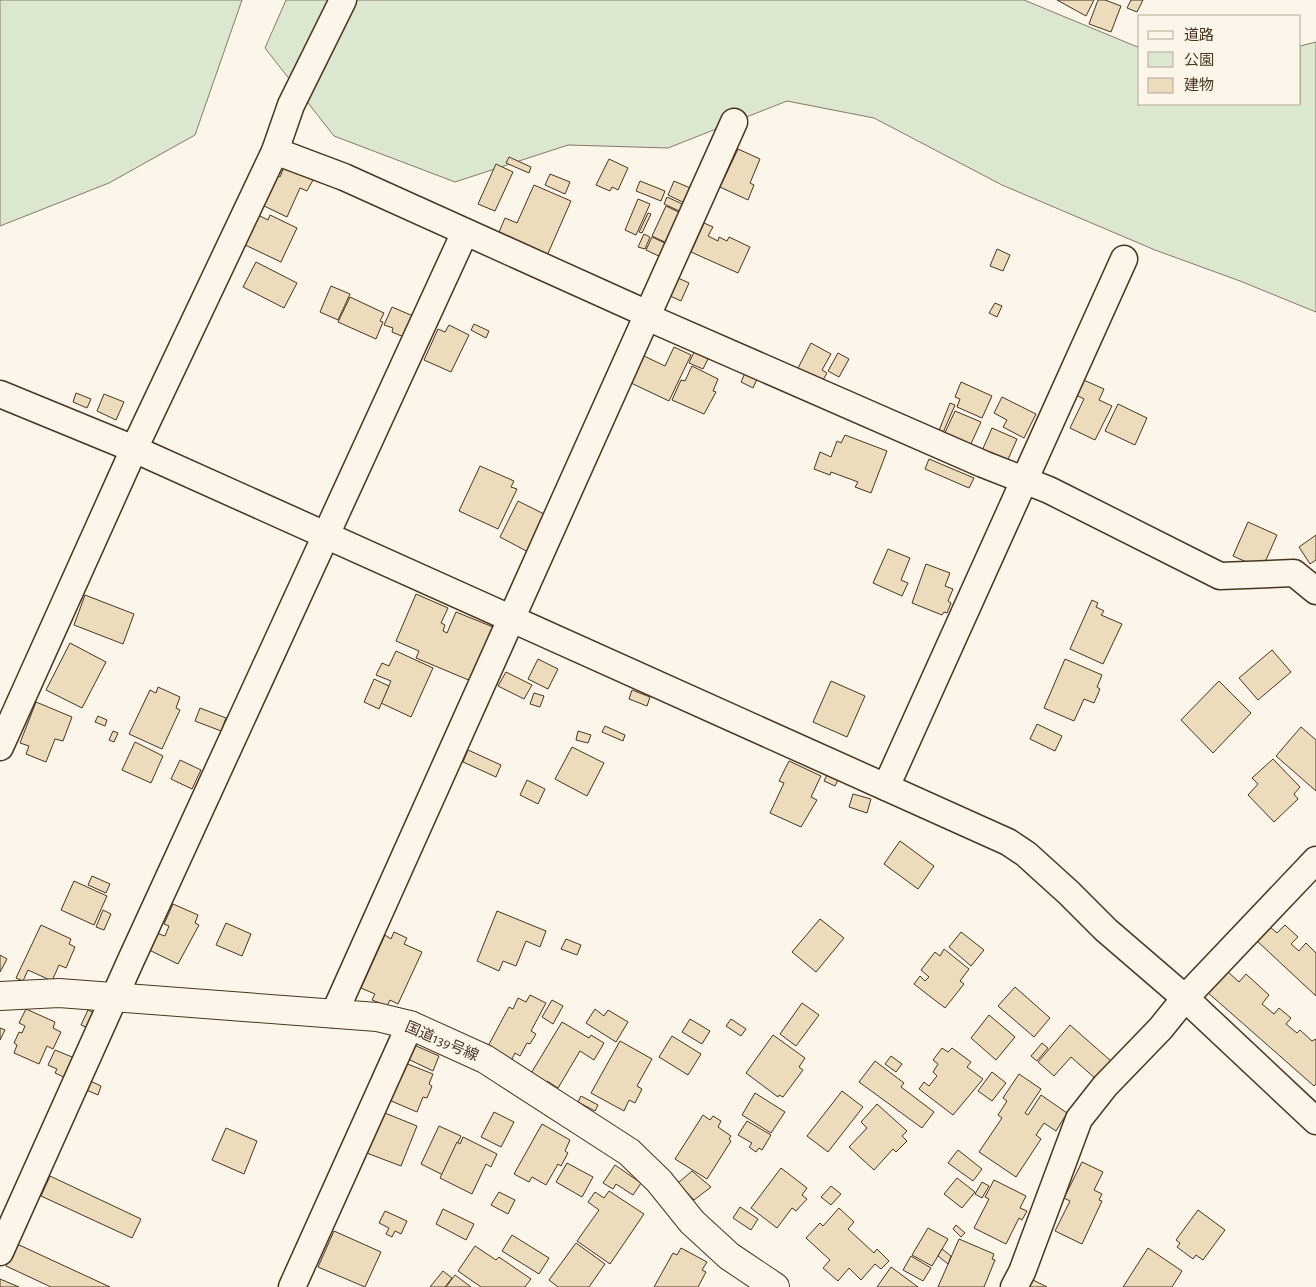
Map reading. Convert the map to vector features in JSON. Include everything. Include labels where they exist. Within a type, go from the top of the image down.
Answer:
[{"type":"highway","name":"国道139号線","points":[[0,996],[59,993],[334,1014],[377,1018],[410,1025],[484,1059],[629,1152],[659,1181],[692,1222],[723,1250],[775,1287]]},
{"type":"street","points":[[0,747],[134,449],[275,151],[291,105],[343,0]]},
{"type":"street","points":[[334,1014],[734,122]]},
{"type":"street","points":[[275,151],[344,177],[641,311],[647,318],[1049,490],[1220,576],[1294,573],[1316,592]]},
{"type":"street","points":[[0,1252],[114,997],[465,232]]},
{"type":"street","points":[[886,787],[1124,260]]},
{"type":"street","points":[[0,394],[134,449],[1008,842],[1026,854],[1069,892],[1106,930],[1185,998],[1316,1121]]},
{"type":"street","points":[[1014,1287],[1022,1272],[1079,1119],[1105,1086],[1161,1028],[1185,998],[1316,860]]},
{"type":"street","points":[[292,1287],[410,1025]]},
{"type":"green space","points":[[0,0],[242,0],[195,135],[109,183],[0,226]]},
{"type":"green space","points":[[286,0],[1024,0],[1138,47],[1138,105],[1301,105],[1301,46],[1316,42],[1316,312],[1240,281],[1155,250],[1002,185],[874,118],[787,101],[668,148],[568,145],[455,182],[334,136],[265,48]]},
{"type":"building","points":[[1057,0],[1094,0],[1086,16]]},
{"type":"building","points":[[1098,0],[1105,0],[1121,6],[1111,32],[1089,24]]},
{"type":"building","points":[[1131,0],[1143,0],[1137,12],[1127,8]]},
{"type":"building","points":[[738,149],[760,159],[750,183],[754,185],[748,200],[720,187]]},
{"type":"building","points":[[509,157],[531,167],[529,173],[506,163]]},
{"type":"building","points":[[609,159],[628,168],[618,190],[612,187],[610,191],[596,185]]},
{"type":"building","points":[[496,164],[513,172],[495,211],[478,204]]},
{"type":"building","points":[[284,167],[313,180],[307,191],[300,188],[287,217],[260,204],[274,174],[280,177]]},
{"type":"building","points":[[550,174],[570,182],[565,194],[545,185]]},
{"type":"building","points":[[640,181],[665,191],[661,201],[636,191]]},
{"type":"building","points":[[674,181],[697,191],[691,206],[668,195]]},
{"type":"building","points":[[534,185],[571,201],[546,258],[497,237],[505,218],[517,223]]},
{"type":"building","points":[[667,197],[689,207],[686,214],[664,204]]},
{"type":"building","points":[[638,199],[650,204],[636,235],[625,230]]},
{"type":"building","points":[[666,206],[685,215],[671,245],[652,236]]},
{"type":"building","points":[[648,213],[651,214],[642,233],[639,232]]},
{"type":"building","points":[[256,214],[268,220],[270,215],[297,228],[281,262],[243,244]]},
{"type":"building","points":[[704,223],[713,227],[708,236],[718,241],[719,237],[727,241],[729,237],[750,247],[738,273],[691,252]]},
{"type":"building","points":[[644,234],[650,237],[645,249],[638,247]]},
{"type":"building","points":[[652,237],[671,246],[665,259],[646,250]]},
{"type":"building","points":[[997,249],[1010,255],[1003,271],[990,266]]},
{"type":"building","points":[[256,262],[297,283],[284,308],[243,287]]},
{"type":"building","points":[[676,277],[689,283],[681,301],[668,295]]},
{"type":"building","points":[[331,286],[350,294],[338,320],[320,312]]},
{"type":"building","points":[[350,297],[384,313],[380,321],[383,322],[376,339],[338,322]]},
{"type":"building","points":[[995,303],[1002,306],[997,317],[989,313]]},
{"type":"building","points":[[392,307],[413,316],[404,337],[392,332],[393,328],[384,325]]},
{"type":"building","points":[[474,324],[489,331],[486,338],[471,330]]},
{"type":"building","points":[[449,325],[469,335],[451,372],[424,360],[438,329],[445,332]]},
{"type":"building","points":[[811,343],[831,354],[822,370],[827,373],[820,385],[796,372]]},
{"type":"building","points":[[674,347],[691,355],[669,401],[631,383],[644,356],[665,366]]},
{"type":"building","points":[[694,352],[708,359],[703,369],[689,363]]},
{"type":"building","points":[[838,353],[849,359],[839,377],[828,371]]},
{"type":"building","points":[[692,366],[718,379],[713,391],[716,392],[704,414],[672,400],[681,380],[685,381]]},
{"type":"building","points":[[745,373],[757,379],[753,388],[741,382]]},
{"type":"building","points":[[1079,378],[1104,389],[1099,400],[1112,406],[1095,440],[1070,428],[1084,399],[1072,393]]},
{"type":"building","points":[[961,382],[992,396],[982,418],[957,407],[960,399],[955,397]]},
{"type":"building","points":[[76,393],[91,399],[87,408],[73,402]]},
{"type":"building","points":[[104,394],[124,402],[116,420],[97,411]]},
{"type":"building","points":[[1002,397],[1036,414],[1024,438],[1003,427],[1007,420],[994,413]]},
{"type":"building","points":[[950,403],[955,405],[942,435],[938,433]]},
{"type":"building","points":[[1118,404],[1147,418],[1135,445],[1105,431]]},
{"type":"building","points":[[955,411],[981,422],[969,448],[943,437]]},
{"type":"building","points":[[992,428],[1017,439],[1006,464],[981,453]]},
{"type":"building","points":[[845,435],[887,451],[871,493],[855,487],[858,482],[831,472],[830,475],[814,469],[820,452],[831,457],[837,441],[841,443]]},
{"type":"building","points":[[929,459],[974,478],[969,488],[925,469]]},
{"type":"building","points":[[480,466],[514,481],[511,487],[517,489],[498,529],[459,511]]},
{"type":"building","points":[[518,501],[548,516],[530,553],[500,537]]},
{"type":"building","points":[[1248,522],[1277,535],[1262,569],[1233,556]]},
{"type":"building","points":[[1316,535],[1316,560],[1310,564],[1299,547]]},
{"type":"building","points":[[888,549],[910,558],[901,580],[908,583],[902,596],[873,583]]},
{"type":"building","points":[[926,564],[950,573],[945,586],[953,589],[948,601],[951,603],[947,613],[944,612],[942,615],[912,603]]},
{"type":"building","points":[[416,594],[448,608],[441,623],[445,625],[443,631],[447,633],[456,612],[493,627],[471,681],[416,658],[419,651],[396,641]]},
{"type":"building","points":[[85,595],[134,614],[123,644],[74,625]]},
{"type":"building","points":[[1092,600],[1098,603],[1096,607],[1104,611],[1101,615],[1122,624],[1103,664],[1070,649]]},
{"type":"building","points":[[70,643],[106,662],[82,708],[46,690]]},
{"type":"building","points":[[1272,650],[1291,672],[1258,700],[1239,678]]},
{"type":"building","points":[[396,651],[433,668],[411,717],[381,703],[391,681],[376,675],[382,663],[389,666]]},
{"type":"building","points":[[538,659],[558,669],[548,689],[528,679]]},
{"type":"building","points":[[1065,659],[1102,675],[1097,687],[1100,689],[1094,703],[1084,699],[1074,721],[1044,708]]},
{"type":"building","points":[[506,672],[532,685],[524,699],[498,686]]},
{"type":"building","points":[[374,679],[389,686],[379,709],[364,702]]},
{"type":"building","points":[[831,681],[865,696],[847,737],[813,722]]},
{"type":"building","points":[[1219,681],[1251,713],[1213,753],[1181,720]]},
{"type":"building","points":[[158,687],[180,697],[176,708],[180,710],[162,749],[129,734],[150,690],[156,693]]},
{"type":"building","points":[[632,690],[650,697],[647,706],[629,699]]},
{"type":"building","points":[[534,693],[544,696],[540,707],[530,704]]},
{"type":"building","points":[[36,702],[72,717],[63,741],[55,739],[46,762],[26,754],[29,746],[20,743]]},
{"type":"building","points":[[200,708],[226,718],[221,731],[195,721]]},
{"type":"building","points":[[98,716],[107,720],[105,726],[95,722]]},
{"type":"building","points":[[1037,724],[1062,736],[1055,751],[1030,739]]},
{"type":"building","points":[[605,726],[625,735],[623,741],[602,732]]},
{"type":"building","points":[[1301,727],[1316,740],[1316,791],[1276,756]]},
{"type":"building","points":[[113,731],[118,733],[114,742],[109,740]]},
{"type":"building","points":[[578,731],[591,735],[588,743],[576,740]]},
{"type":"building","points":[[135,742],[163,756],[151,783],[122,770]]},
{"type":"building","points":[[572,747],[604,763],[587,796],[555,779]]},
{"type":"building","points":[[468,750],[501,765],[496,777],[463,762]]},
{"type":"building","points":[[1273,759],[1300,787],[1294,794],[1298,799],[1274,822],[1248,795],[1258,784],[1252,778]]},
{"type":"building","points":[[180,760],[201,770],[192,789],[171,779]]},
{"type":"building","points":[[789,761],[821,776],[811,797],[817,800],[801,827],[770,813],[784,783],[779,781]]},
{"type":"building","points":[[827,775],[838,780],[835,786],[824,781]]},
{"type":"building","points":[[527,780],[545,789],[538,804],[520,795]]},
{"type":"building","points":[[853,794],[871,799],[867,813],[849,807]]},
{"type":"building","points":[[900,841],[934,866],[918,889],[884,864]]},
{"type":"building","points":[[92,876],[110,884],[106,893],[88,885]]},
{"type":"building","points":[[74,881],[107,896],[94,925],[61,910]]},
{"type":"building","points":[[173,904],[198,915],[195,923],[199,925],[178,964],[149,950],[156,933],[165,936],[169,926],[164,924]]},
{"type":"building","points":[[103,910],[111,914],[104,930],[96,927]]},
{"type":"building","points":[[497,911],[546,931],[540,947],[526,941],[516,966],[503,961],[499,971],[477,961]]},
{"type":"building","points":[[820,919],[844,938],[816,972],[792,952]]},
{"type":"building","points":[[226,923],[251,934],[242,956],[216,945]]},
{"type":"building","points":[[41,925],[71,939],[69,944],[75,947],[66,968],[59,965],[52,981],[28,970],[23,981],[16,978]]},
{"type":"building","points":[[1285,925],[1298,937],[1291,944],[1299,951],[1306,943],[1316,953],[1316,996],[1256,940],[1269,926],[1277,933]]},
{"type":"building","points":[[394,932],[407,938],[404,944],[422,952],[398,1004],[390,1000],[387,1006],[372,1000],[375,994],[361,988],[385,935],[391,939]]},
{"type":"building","points":[[961,932],[984,950],[971,966],[949,947]]},
{"type":"building","points":[[566,939],[581,945],[577,955],[561,949]]},
{"type":"building","points":[[944,949],[969,969],[960,981],[964,984],[945,1008],[914,984],[920,976],[925,981],[929,977],[921,970],[935,952],[940,956]]},
{"type":"building","points":[[0,955],[7,959],[0,972]]},
{"type":"building","points":[[1226,970],[1239,982],[1246,974],[1269,995],[1262,1004],[1274,1014],[1279,1008],[1291,1018],[1286,1024],[1297,1033],[1300,1030],[1312,1041],[1316,1039],[1316,1084],[1314,1086],[1206,991]]},
{"type":"building","points":[[1015,987],[1050,1018],[1034,1037],[998,1006]]},
{"type":"building","points":[[530,995],[546,1003],[531,1031],[536,1034],[530,1044],[527,1043],[520,1056],[515,1053],[511,1061],[487,1048],[509,1007],[513,1009],[518,998],[526,1002]]},
{"type":"building","points":[[552,1000],[563,1006],[553,1024],[542,1017]]},
{"type":"building","points":[[802,1003],[819,1015],[796,1046],[780,1034]]},
{"type":"building","points":[[26,1009],[55,1022],[53,1028],[61,1032],[53,1049],[47,1046],[39,1064],[14,1053],[17,1045],[14,1043],[19,1032],[22,1033],[25,1026],[19,1023]]},
{"type":"building","points":[[595,1009],[604,1016],[608,1010],[628,1022],[616,1042],[586,1023]]},
{"type":"building","points":[[88,1010],[97,1014],[90,1029],[81,1025]]},
{"type":"building","points":[[989,1015],[1015,1037],[996,1060],[971,1038]]},
{"type":"building","points":[[690,1019],[710,1031],[702,1044],[682,1032]]},
{"type":"building","points":[[731,1019],[746,1029],[741,1036],[726,1026]]},
{"type":"building","points":[[562,1022],[589,1038],[591,1035],[604,1043],[594,1060],[580,1051],[558,1088],[547,1081],[545,1084],[530,1075]]},
{"type":"building","points":[[1070,1025],[1111,1061],[1096,1079],[1071,1057],[1054,1076],[1038,1062]]},
{"type":"building","points":[[0,1028],[5,1030],[0,1040]]},
{"type":"building","points":[[773,1035],[805,1058],[799,1067],[803,1070],[783,1097],[779,1095],[778,1097],[746,1073]]},
{"type":"building","points":[[672,1036],[701,1054],[688,1075],[659,1057]]},
{"type":"building","points":[[620,1041],[652,1059],[637,1086],[642,1089],[635,1103],[629,1100],[624,1111],[591,1093]]},
{"type":"building","points":[[1042,1043],[1048,1048],[1037,1061],[1031,1056]]},
{"type":"building","points":[[414,1045],[439,1056],[433,1071],[408,1059]]},
{"type":"building","points":[[942,1048],[948,1052],[952,1048],[971,1062],[967,1067],[983,1079],[953,1115],[919,1089],[924,1082],[929,1086],[937,1076],[933,1072],[938,1064],[933,1060]]},
{"type":"building","points":[[55,1050],[77,1059],[68,1079],[55,1073],[57,1069],[48,1065]]},
{"type":"building","points":[[891,1056],[902,1064],[896,1072],[885,1064]]},
{"type":"building","points":[[875,1061],[904,1083],[901,1087],[934,1112],[922,1128],[859,1082]]},
{"type":"building","points":[[405,1063],[433,1074],[429,1084],[432,1086],[427,1098],[423,1097],[417,1112],[389,1100]]},
{"type":"building","points":[[992,1072],[1006,1083],[992,1101],[978,1091]]},
{"type":"building","points":[[1019,1074],[1041,1089],[1025,1113],[1028,1115],[1041,1095],[1067,1113],[1056,1131],[1044,1123],[1036,1135],[1041,1139],[1016,1177],[979,1152],[1002,1118],[998,1115],[1007,1101],[1003,1098]]},
{"type":"building","points":[[88,1080],[101,1086],[98,1095],[84,1089]]},
{"type":"building","points":[[842,1091],[863,1107],[828,1152],[807,1136]]},
{"type":"building","points":[[755,1093],[785,1112],[771,1133],[742,1115]]},
{"type":"building","points":[[581,1096],[598,1105],[595,1111],[578,1102]]},
{"type":"building","points":[[877,1104],[907,1131],[902,1136],[907,1141],[896,1152],[893,1149],[874,1170],[849,1147],[867,1128],[861,1122]]},
{"type":"building","points":[[380,1111],[417,1126],[401,1166],[364,1152]]},
{"type":"building","points":[[494,1112],[514,1122],[501,1147],[481,1137]]},
{"type":"building","points":[[703,1115],[710,1120],[713,1116],[721,1121],[718,1127],[731,1136],[729,1139],[731,1141],[707,1179],[675,1159]]},
{"type":"building","points":[[747,1121],[771,1135],[762,1150],[759,1148],[756,1152],[749,1147],[752,1143],[738,1135]]},
{"type":"building","points":[[542,1124],[570,1140],[565,1151],[568,1153],[561,1166],[558,1164],[546,1185],[532,1177],[529,1182],[514,1174]]},
{"type":"building","points":[[439,1126],[461,1136],[443,1175],[421,1164]]},
{"type":"building","points":[[226,1128],[257,1141],[244,1174],[212,1160]]},
{"type":"building","points":[[463,1137],[497,1154],[491,1167],[486,1164],[472,1194],[440,1178],[457,1142],[460,1144]]},
{"type":"building","points":[[958,1150],[982,1169],[973,1181],[948,1163]]},
{"type":"building","points":[[1082,1162],[1103,1172],[1094,1190],[1102,1194],[1099,1200],[1102,1201],[1082,1244],[1055,1231],[1070,1201],[1064,1198]]},
{"type":"building","points":[[567,1163],[593,1177],[582,1197],[556,1182]]},
{"type":"building","points":[[615,1165],[641,1183],[633,1195],[616,1184],[613,1189],[603,1183]]},
{"type":"building","points":[[781,1168],[807,1188],[802,1195],[807,1199],[796,1211],[792,1208],[777,1228],[751,1208]]},
{"type":"building","points":[[692,1171],[711,1187],[694,1200],[678,1183]]},
{"type":"building","points":[[50,1176],[141,1219],[132,1238],[41,1196]]},
{"type":"building","points":[[957,1178],[975,1192],[962,1208],[944,1194]]},
{"type":"building","points":[[994,1180],[1026,1196],[1020,1208],[1027,1211],[1022,1220],[1019,1218],[1006,1244],[974,1228],[989,1199],[985,1197]]},
{"type":"building","points":[[982,1182],[989,1186],[982,1198],[975,1194]]},
{"type":"building","points":[[831,1186],[841,1194],[831,1205],[821,1197]]},
{"type":"building","points":[[609,1191],[644,1214],[610,1264],[577,1241],[599,1210],[588,1202],[595,1192],[604,1198]]},
{"type":"building","points":[[499,1192],[515,1200],[508,1214],[491,1205]]},
{"type":"building","points":[[740,1207],[758,1219],[751,1230],[733,1218]]},
{"type":"building","points":[[839,1208],[854,1222],[848,1229],[874,1253],[877,1249],[889,1261],[881,1269],[875,1264],[861,1280],[849,1268],[838,1281],[823,1268],[830,1260],[806,1238],[820,1223],[823,1226]]},
{"type":"building","points":[[443,1209],[474,1224],[466,1240],[436,1224]]},
{"type":"building","points":[[1198,1210],[1225,1230],[1203,1260],[1196,1255],[1193,1259],[1177,1247],[1180,1243],[1176,1240]]},
{"type":"building","points":[[385,1211],[407,1221],[401,1234],[395,1231],[392,1237],[386,1234],[389,1228],[379,1223]]},
{"type":"building","points":[[956,1225],[965,1233],[961,1237],[953,1229]]},
{"type":"building","points":[[928,1228],[948,1239],[932,1266],[912,1255]]},
{"type":"building","points":[[334,1231],[381,1252],[365,1287],[318,1267]]},
{"type":"building","points":[[512,1235],[549,1258],[539,1274],[502,1251]]},
{"type":"building","points":[[959,1239],[994,1254],[992,1259],[995,1260],[984,1287],[938,1287]]},
{"type":"building","points":[[576,1243],[605,1264],[589,1287],[558,1287],[549,1280]]},
{"type":"building","points":[[17,1244],[110,1287],[51,1287],[6,1266]]},
{"type":"building","points":[[475,1246],[496,1260],[499,1257],[531,1279],[525,1287],[481,1287],[458,1271]]},
{"type":"building","points":[[681,1248],[707,1262],[702,1270],[706,1272],[698,1287],[654,1287],[673,1253],[677,1255]]},
{"type":"building","points":[[1148,1248],[1182,1271],[1172,1287],[1123,1287]]},
{"type":"building","points":[[942,1249],[951,1256],[948,1264],[938,1256]]},
{"type":"building","points":[[911,1256],[931,1268],[923,1281],[903,1270]]},
{"type":"building","points":[[891,1267],[918,1287],[877,1287]]},
{"type":"building","points":[[443,1271],[452,1278],[445,1287],[430,1287]]},
{"type":"building","points":[[455,1275],[471,1287],[446,1287]]},
{"type":"building","points":[[1029,1278],[1047,1287],[1025,1287]]},
{"type":"building","points":[[0,1279],[19,1287],[0,1287]]}]
